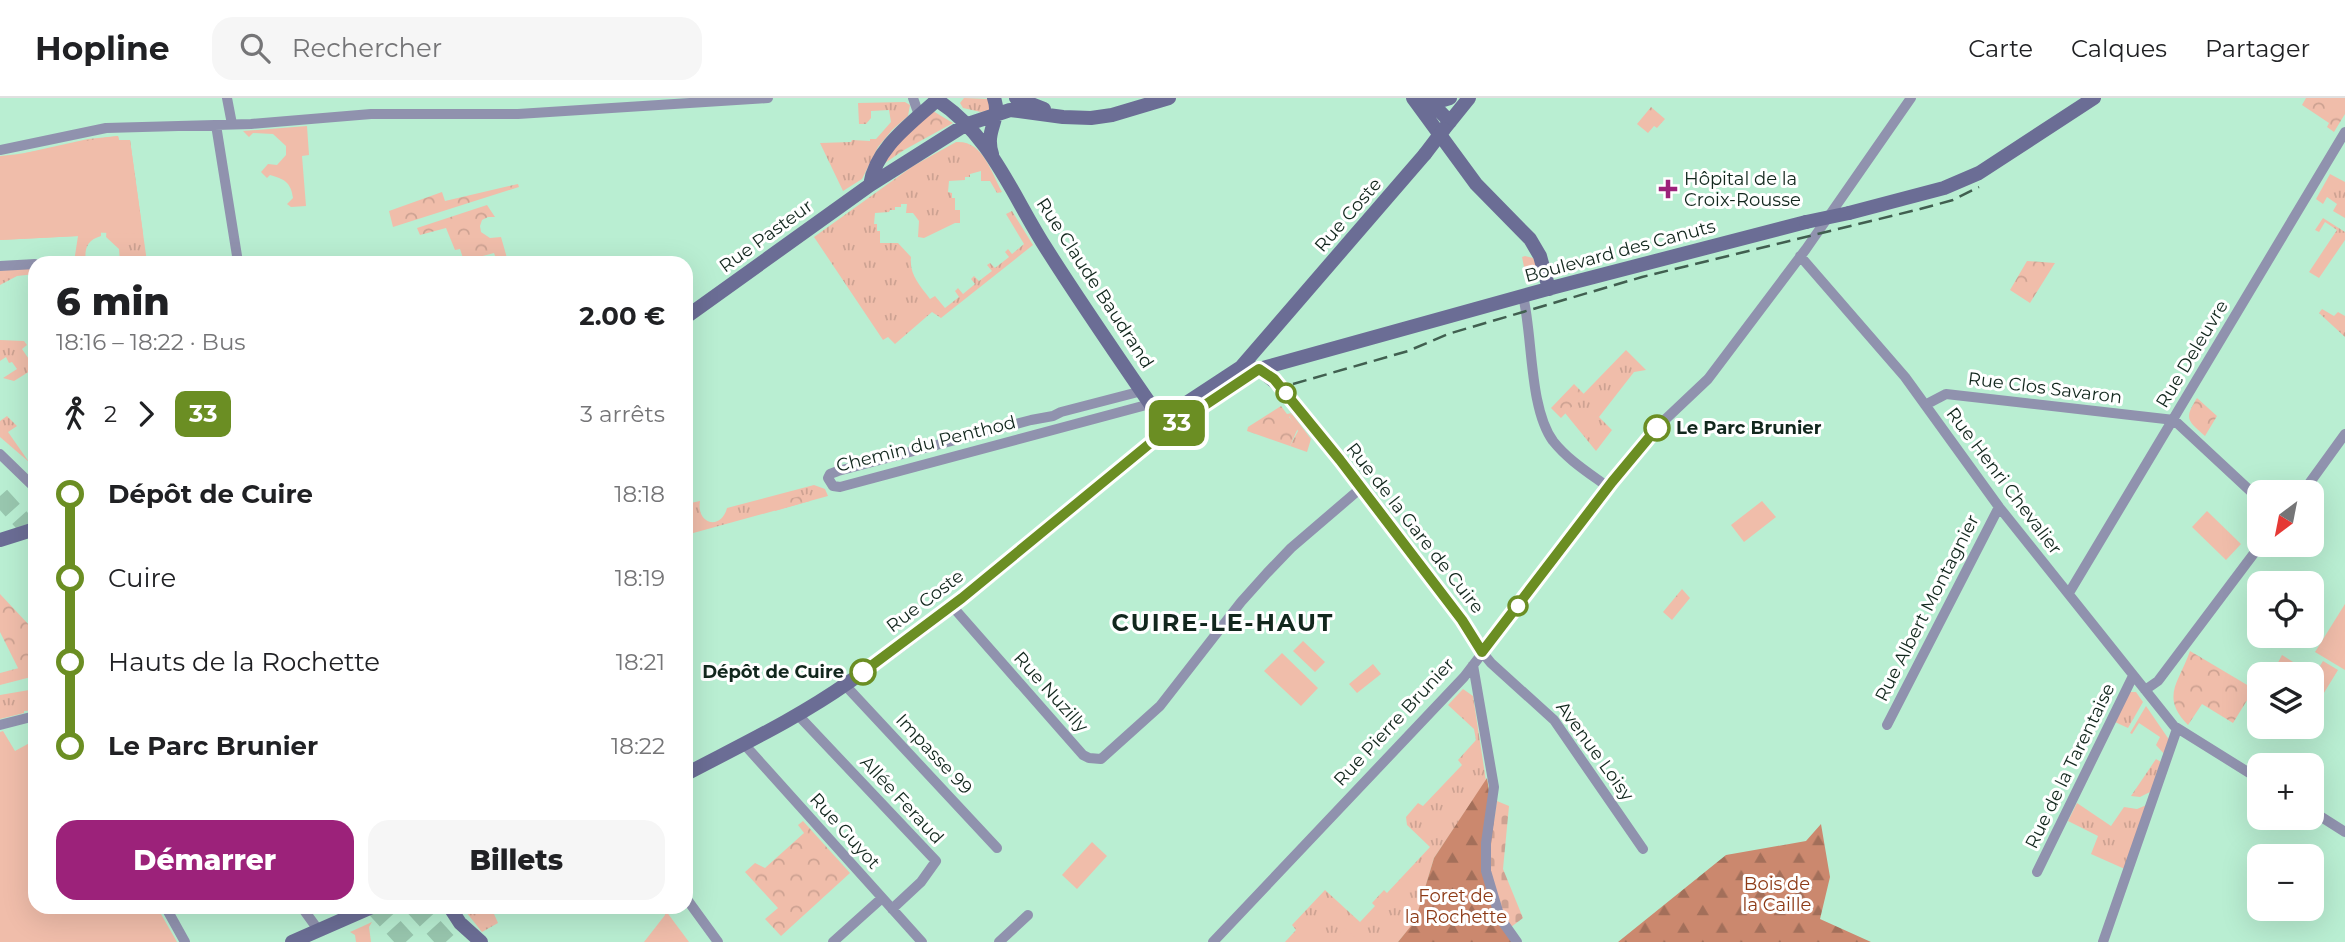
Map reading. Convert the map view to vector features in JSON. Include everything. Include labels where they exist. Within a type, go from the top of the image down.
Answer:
[{"type":"main road","points":[[993,98],[996,114]]},
{"type":"main road","points":[[1016,98],[1054,115]]},
{"type":"main road","name":"Rue Pasteur","points":[[693,312],[870,185],[971,122],[1010,110],[1076,118],[1112,115],[1169,98]]},
{"type":"main road","points":[[1422,98],[1440,101],[1450,98]]},
{"type":"main road","points":[[1422,98],[1447,126]]},
{"type":"main road","points":[[1422,98],[1497,204],[1535,245],[1549,289]]},
{"type":"main road","name":"Rue Coste","points":[[693,770],[845,685],[952,606],[1159,436],[1174,411],[1241,368],[1425,154],[1469,98]]},
{"type":"main road","name":"Boulevard des Canuts","points":[[1259,369],[1549,289],[1944,188],[1979,173],[2094,98]]},
{"type":"main road","points":[[870,185],[888,146],[919,115],[939,101],[959,109],[971,122]]},
{"type":"main road","name":"Rue Claude Baudrand","points":[[994,159],[988,141],[996,114]]},
{"type":"main road","name":"Rue Claude Baudrand","points":[[971,122],[1044,245],[1166,427]]},
{"type":"main road","points":[[1241,368],[1259,369],[1252,355]]},
{"type":"main road","name":"Rue Coste","points":[[1166,427],[1181,421],[1259,369]]},
{"type":"main road","name":"Rue de la Gare de Cuire","points":[[1259,369],[1280,386],[1361,488],[1462,620],[1482,652]]},
{"type":"main road","points":[[0,540],[28,531]]},
{"type":"main road","points":[[292,942],[356,914]]},
{"type":"main road","points":[[454,914],[481,942]]},
{"type":"street","points":[[227,98],[232,124]]},
{"type":"street","points":[[0,150],[106,128],[216,125],[371,114],[518,114],[768,98]]},
{"type":"street","points":[[914,98],[919,115]]},
{"type":"street","name":"Rue Pierre Brunier","points":[[1213,942],[1460,682],[1653,431],[1708,379],[1800,256],[1911,98]]},
{"type":"street","points":[[216,125],[237,256]]},
{"type":"street","name":"Rue Deleuvre","points":[[2069,593],[2345,132]]},
{"type":"street","name":"Rue Henri Chevalier","points":[[1800,256],[1905,377],[1999,507],[2177,729],[2247,772]]},
{"type":"street","points":[[0,267],[28,265]]},
{"type":"street","points":[[1523,296],[1538,400],[1547,430],[1564,453],[1608,487]]},
{"type":"street","name":"Chemin du Penthod","points":[[1142,391],[838,471],[830,474],[828,478],[834,486],[840,487],[1150,404]]},
{"type":"street","name":"Rue Clos Savaron","points":[[1925,405],[1946,394],[2174,420]]},
{"type":"street","points":[[2174,420],[2247,488]]},
{"type":"street","points":[[2312,480],[2345,434]]},
{"type":"street","points":[[0,454],[28,481]]},
{"type":"street","name":"Rue Nuzilly","points":[[952,606],[1083,755],[1095,760],[1101,759],[1160,706],[1245,596],[1267,573],[1291,548],[1361,488]]},
{"type":"street","name":"Rue Albert Montagnier","points":[[1886,725],[1999,507]]},
{"type":"street","points":[[2145,690],[2158,681],[2251,557]]},
{"type":"street","name":"Avenue Loisy","points":[[1482,652],[1555,720],[1643,849]]},
{"type":"street","points":[[1473,665],[1494,787],[1486,843],[1486,871],[1500,916],[1517,942]]},
{"type":"street","name":"Rue de la Tarentaise","points":[[2037,872],[2133,676]]},
{"type":"street","name":"Impasse 99","points":[[845,685],[997,848]]},
{"type":"street","name":"Allée Feraud","points":[[797,714],[936,861],[921,882],[892,909]]},
{"type":"street","points":[[0,725],[28,718]]},
{"type":"street","points":[[2103,942],[2177,729]]},
{"type":"street","name":"Rue Guyot","points":[[743,743],[922,942]]},
{"type":"street","points":[[2324,819],[2345,832]]},
{"type":"street","points":[[833,942],[882,898]]},
{"type":"street","points":[[693,908],[718,942]]},
{"type":"street","points":[[169,914],[185,942]]},
{"type":"street","points":[[307,914],[319,931]]},
{"type":"street","points":[[999,942],[1028,915]]},
{"type":"green space","points":[[964,98],[988,99],[990,110],[981,112],[963,108],[960,103]]},
{"type":"green space","points":[[2306,98],[2345,98],[2345,114],[2334,132],[2327,127],[2329,123],[2302,105]]},
{"type":"green space","points":[[905,102],[910,105],[908,116],[878,147],[862,179],[843,191],[820,143],[876,139],[891,122],[889,110],[871,111],[871,118],[866,124],[859,124],[858,103]]},
{"type":"green space","points":[[1651,107],[1665,119],[1648,133],[1637,124]]},
{"type":"green space","points":[[933,111],[953,123],[885,163],[890,151]]},
{"type":"green space","points":[[307,126],[309,155],[302,156],[306,206],[291,207],[287,204],[293,198],[289,185],[275,176],[270,175],[267,178],[261,172],[268,164],[277,165],[286,155],[286,146],[273,134],[253,133],[249,137],[243,131]]},
{"type":"green space","points":[[118,136],[119,140],[130,140],[146,256],[120,256],[119,249],[106,237],[107,224],[20,156],[88,139]]},
{"type":"green space","points":[[118,136],[119,140],[130,140],[143,234],[80,232],[79,236],[0,240],[0,156]]},
{"type":"green space","points":[[956,142],[973,146],[980,152],[1002,192],[997,193],[990,181],[981,181],[981,171],[970,174],[965,180],[949,181],[948,192],[955,198],[955,210],[960,210],[960,223],[924,238],[918,237],[919,221],[913,213],[906,213],[907,204],[901,204],[901,207],[895,207],[895,210],[875,213],[874,224],[877,224],[877,231],[880,231],[880,243],[898,243],[911,257],[913,275],[919,284],[930,299],[935,296],[945,308],[959,297],[955,291],[958,288],[963,294],[975,284],[971,279],[974,276],[979,281],[992,271],[987,265],[990,263],[995,268],[1009,257],[1005,252],[1008,249],[1012,254],[1024,244],[1006,214],[1012,211],[1033,245],[941,318],[932,312],[895,344],[888,337],[883,340],[814,237],[913,166]]},
{"type":"green space","points":[[0,174],[79,231],[101,232],[101,236],[92,240],[88,246],[86,256],[75,256],[78,236],[0,240]]},
{"type":"green space","points":[[2330,174],[2345,182],[2345,218],[2333,211],[2337,204],[2327,197],[2323,204],[2316,199]]},
{"type":"green space","points":[[518,184],[519,187],[393,227],[389,211],[442,192],[445,201]]},
{"type":"green space","points":[[487,205],[495,217],[482,220],[481,232],[490,238],[501,237],[506,256],[495,256],[494,253],[462,256],[460,249],[455,250],[446,228],[420,235],[417,228]]},
{"type":"green space","points":[[2323,218],[2345,232],[2345,240],[2319,278],[2309,272],[2337,230],[2325,222],[2319,232],[2315,230]]},
{"type":"green space","points":[[1522,257],[1533,258],[1541,275],[1526,277]]},
{"type":"green space","points":[[2027,261],[2055,263],[2030,303],[2010,290]]},
{"type":"green space","points":[[28,267],[28,275],[17,276],[0,285],[0,269]]},
{"type":"green space","points":[[2322,309],[2334,316],[2338,312],[2345,316],[2345,337],[2319,313]]},
{"type":"green space","points":[[0,340],[24,341],[27,345],[22,349],[28,358],[28,372],[14,381],[3,378],[17,369],[6,357],[0,361]]},
{"type":"green space","points":[[1626,350],[1646,370],[1634,372],[1599,417],[1612,430],[1596,451],[1565,413]]},
{"type":"green space","points":[[1574,384],[1584,394],[1561,418],[1551,408]]},
{"type":"green space","points":[[2197,398],[2217,416],[2205,436],[2189,419]]},
{"type":"green space","points":[[1281,406],[1287,414],[1292,413],[1289,417],[1298,428],[1290,446],[1247,431],[1248,427]]},
{"type":"green space","points":[[1292,414],[1311,439],[1307,452],[1290,446],[1298,431],[1289,416]]},
{"type":"green space","points":[[7,416],[17,426],[8,432],[28,461],[0,437],[0,421]]},
{"type":"green space","points":[[814,485],[825,489],[828,496],[693,533],[693,502],[700,501],[702,515],[710,522],[720,520],[727,508]]},
{"type":"green space","points":[[808,494],[810,501],[775,511],[773,503]]},
{"type":"green space","points":[[1762,501],[1776,517],[1744,542],[1731,525]]},
{"type":"green space","points":[[2207,511],[2241,544],[2226,560],[2192,527]]},
{"type":"green space","points":[[1682,589],[1690,598],[1672,620],[1663,612]]},
{"type":"green space","points":[[0,594],[28,624],[28,670],[20,672],[0,632]]},
{"type":"green space","points":[[2345,604],[2345,670],[2315,652],[2318,648],[2324,648],[2324,638]]},
{"type":"green space","points":[[1303,641],[1325,662],[1315,672],[1293,651]]},
{"type":"green space","points":[[2190,651],[2247,685],[2247,700],[2233,723],[2202,704],[2188,725],[2175,706],[2173,697]]},
{"type":"green space","points":[[1282,653],[1318,688],[1301,706],[1264,671]]},
{"type":"green space","points":[[2282,655],[2293,662],[2278,662]]},
{"type":"green space","points":[[28,661],[28,678],[0,685],[0,673],[19,668]]},
{"type":"green space","points":[[2323,661],[2338,670],[2324,693],[2324,662]]},
{"type":"green space","points":[[1373,664],[1381,674],[1357,693],[1349,684]]},
{"type":"green space","points":[[1463,689],[1473,696],[1486,781],[1434,858],[1415,922],[1398,942],[1285,942],[1296,930],[1292,925],[1325,890],[1360,922],[1375,906],[1372,903],[1384,890],[1387,893],[1430,847],[1407,825],[1406,817],[1418,803],[1423,806],[1462,765],[1458,760],[1476,740],[1474,729],[1448,705]]},
{"type":"green space","points":[[28,690],[28,711],[0,719],[0,695]]},
{"type":"green space","points":[[2129,692],[2136,692],[2143,702],[2128,728],[2115,722]]},
{"type":"green space","points":[[2146,706],[2170,741],[2165,755],[2156,745],[2160,737],[2139,723],[2132,734],[2130,733]]},
{"type":"green space","points":[[3,731],[15,751],[28,744],[28,914],[161,914],[177,942],[0,942],[0,732]]},
{"type":"green space","points":[[2156,759],[2161,762],[2154,790],[2140,797],[2131,796]]},
{"type":"green space","name":"Foret de la Rochette","points":[[1487,778],[1513,942],[1398,942],[1415,921],[1434,858]]},
{"type":"green space","points":[[1497,801],[1509,806],[1503,869],[1523,918],[1511,927],[1496,897],[1490,866]]},
{"type":"green space","points":[[2077,803],[2111,826],[2124,807],[2137,809],[2149,804],[2127,870],[2091,854],[2098,836],[2068,821]]},
{"type":"green space","points":[[803,821],[850,873],[781,936],[765,919],[778,908],[745,872],[755,863],[765,868],[804,833],[798,825]]},
{"type":"green space","name":"Bois de la Caille","points":[[1821,824],[1830,877],[1820,919],[1871,942],[1618,942],[1726,855],[1806,841]]},
{"type":"green space","points":[[1092,842],[1107,856],[1077,889],[1062,875]]},
{"type":"green space","points":[[468,914],[494,914],[498,923],[482,932]]},
{"type":"green space","points":[[668,914],[689,942],[644,942]]},
{"type":"green space","points":[[372,922],[369,927],[371,942],[356,942],[355,935],[350,932]]},
{"type":"green space","points":[[1345,928],[1360,942],[1332,942]]},
{"type":"tunnel","points":[[0,496],[28,527]]},
{"type":"tunnel","points":[[381,914],[407,942]]},
{"type":"tunnel","points":[[421,914],[447,942]]},
{"type":"railway","points":[[1293,384],[1408,351],[1448,334],[1642,277],[1920,209],[1953,200],[1979,187]]},
{"type":"bus line","name":"33","points":[[863,672],[962,598],[1159,436],[1166,427],[1181,421],[1259,369],[1274,379],[1340,460],[1474,636],[1482,652],[1612,482],[1657,428]]},
{"type":"place","name":"Hôpital de la Croix-Rousse","points":[[1668,189]]},
{"type":"place","name":"Le Parc Brunier","points":[[1657,428]]},
{"type":"place","name":"Dépôt de Cuire","points":[[863,672]]},
{"type":"district","name":"CUIRE-LE-HAUT","points":[[1223,623]]}]
